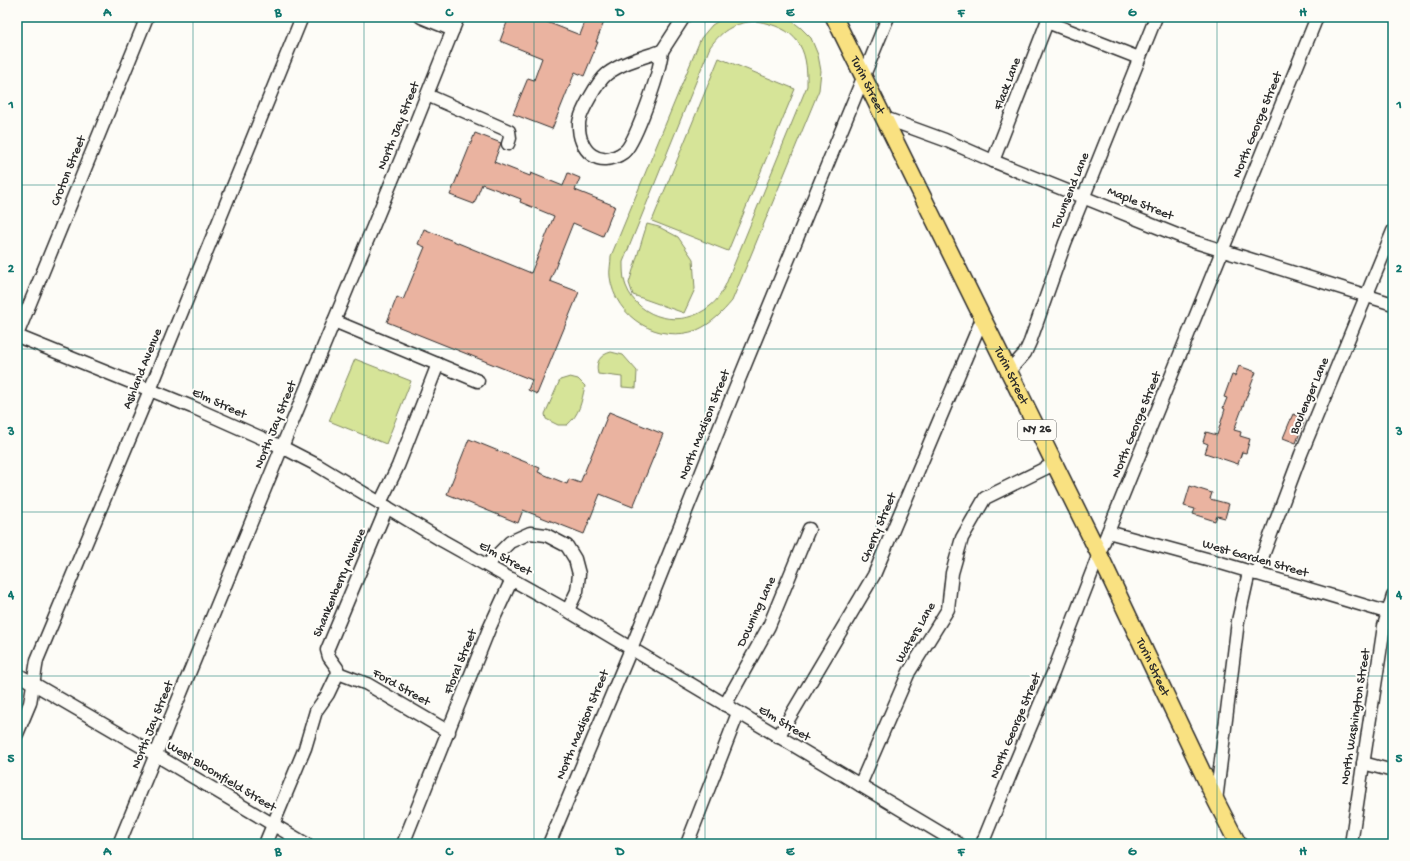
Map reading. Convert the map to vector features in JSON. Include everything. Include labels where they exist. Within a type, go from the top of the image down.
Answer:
[{"type":"main road","name":"Turin Street","points":[[834,17],[882,117],[1099,554],[1216,801],[1238,844]]},
{"type":"street","name":"Croton Street","points":[[17,336],[147,17]]},
{"type":"street","name":"Ashland Avenue","points":[[17,734],[30,703],[37,660],[150,390],[302,17]]},
{"type":"street","points":[[421,17],[453,30]]},
{"type":"street","name":"North Jay Street","points":[[120,844],[458,17]]},
{"type":"street","points":[[662,51],[629,62],[606,75],[595,88],[579,122],[583,144],[588,152],[597,159],[608,159],[624,153],[629,148],[657,75],[662,51],[684,17]]},
{"type":"street","name":"North Madison Street","points":[[549,844],[631,649],[731,399],[864,79],[888,17]]},
{"type":"street","name":"Townsend Lane","points":[[1008,372],[1025,353],[1030,342],[1065,243],[1156,17]]},
{"type":"street","name":"North George Street","points":[[982,844],[1053,673],[1099,554],[1317,17]]},
{"type":"street","points":[[1048,20],[1139,58]]},
{"type":"street","name":"Flack Lane","points":[[993,161],[1048,20]]},
{"type":"street","points":[[427,95],[509,131],[510,138],[508,144]]},
{"type":"street","name":"Maple Street","points":[[882,117],[945,140],[993,161],[1192,241],[1393,304]]},
{"type":"street","name":"Boulenger Lane","points":[[1216,801],[1238,621],[1252,573],[1393,231]]},
{"type":"street","name":"Cherry Street","points":[[778,736],[874,575],[982,319]]},
{"type":"street","points":[[334,321],[478,381]]},
{"type":"street","name":"Elm Street","points":[[17,336],[192,407],[282,447],[317,465],[486,565],[568,610],[959,844]]},
{"type":"street","name":"Shankenberry Avenue","points":[[338,673],[337,668],[329,657],[327,650],[438,364]]},
{"type":"street","name":"Waters Lane","points":[[860,785],[909,672],[948,609],[952,573],[962,538],[985,498],[1054,464]]},
{"type":"street","name":"Downing Lane","points":[[725,705],[769,626],[808,529]]},
{"type":"street","name":"West Garden Street","points":[[1108,532],[1390,614]]},
{"type":"street","points":[[486,565],[510,542],[530,533],[546,535],[567,546],[575,559],[579,574],[577,591],[568,610]]},
{"type":"street","name":"Floral Street","points":[[403,844],[489,629],[512,579]]},
{"type":"street","name":"North Washington Street","points":[[1352,844],[1384,626],[1390,614],[1393,596]]},
{"type":"street","points":[[265,844],[305,748],[316,711],[328,694],[338,673]]},
{"type":"street","name":"Ford Street","points":[[338,673],[367,684],[449,732]]},
{"type":"street","name":"West Bloomfield Street","points":[[17,674],[306,844]]},
{"type":"street","points":[[687,844],[738,713]]},
{"type":"street","points":[[1363,763],[1393,771]]},
{"type":"green space","points":[[725,17],[787,17],[811,38],[818,55],[821,71],[819,90],[732,301],[716,318],[702,328],[683,333],[668,333],[654,330],[641,324],[620,305],[614,292],[610,277],[611,256],[701,38],[712,25]],"holes":[[[756,21],[781,28],[797,41],[805,60],[807,86],[726,284],[715,301],[699,313],[675,319],[651,313],[641,307],[632,298],[625,283],[623,262],[710,47],[725,31],[736,25]]]},
{"type":"green space","points":[[719,58],[795,89],[728,251],[652,221]]},
{"type":"green space","points":[[647,224],[659,227],[678,237],[693,259],[695,289],[684,313],[633,295],[629,283]]},
{"type":"green space","points":[[611,352],[623,355],[637,371],[636,388],[622,387],[622,377],[598,374],[597,366],[599,360],[604,355]]},
{"type":"green space","points":[[355,359],[411,381],[386,444],[329,421]]},
{"type":"green space","points":[[570,377],[578,379],[585,386],[582,398],[575,417],[567,425],[558,425],[546,419],[545,414],[560,380]]},
{"type":"building","points":[[509,17],[534,17],[580,35],[587,17],[606,17],[596,42],[598,42],[584,76],[575,72],[552,129],[513,114],[528,78],[534,80],[542,58],[500,41]]},
{"type":"building","points":[[475,133],[501,143],[494,162],[530,176],[531,173],[563,186],[568,173],[580,178],[575,190],[615,206],[603,236],[573,223],[550,281],[579,292],[537,394],[528,390],[532,380],[387,322],[397,297],[403,300],[425,247],[418,244],[424,229],[531,273],[554,216],[520,202],[521,199],[482,184],[474,204],[450,195]]},
{"type":"building","points":[[1239,366],[1256,372],[1234,430],[1241,432],[1240,436],[1250,439],[1246,453],[1242,452],[1238,464],[1205,453],[1208,444],[1203,442],[1206,432],[1217,435],[1225,409],[1223,408],[1227,398],[1224,397],[1232,375],[1235,376]]},
{"type":"building","points":[[609,412],[663,434],[633,507],[600,494],[584,534],[523,510],[518,523],[447,494],[469,439],[540,468],[538,472],[567,484],[569,479],[580,483]]},
{"type":"building","points":[[1293,414],[1305,419],[1296,443],[1283,438]]},
{"type":"building","points":[[1190,486],[1212,493],[1210,499],[1229,504],[1225,518],[1217,516],[1215,521],[1193,514],[1195,509],[1184,506]]}]
